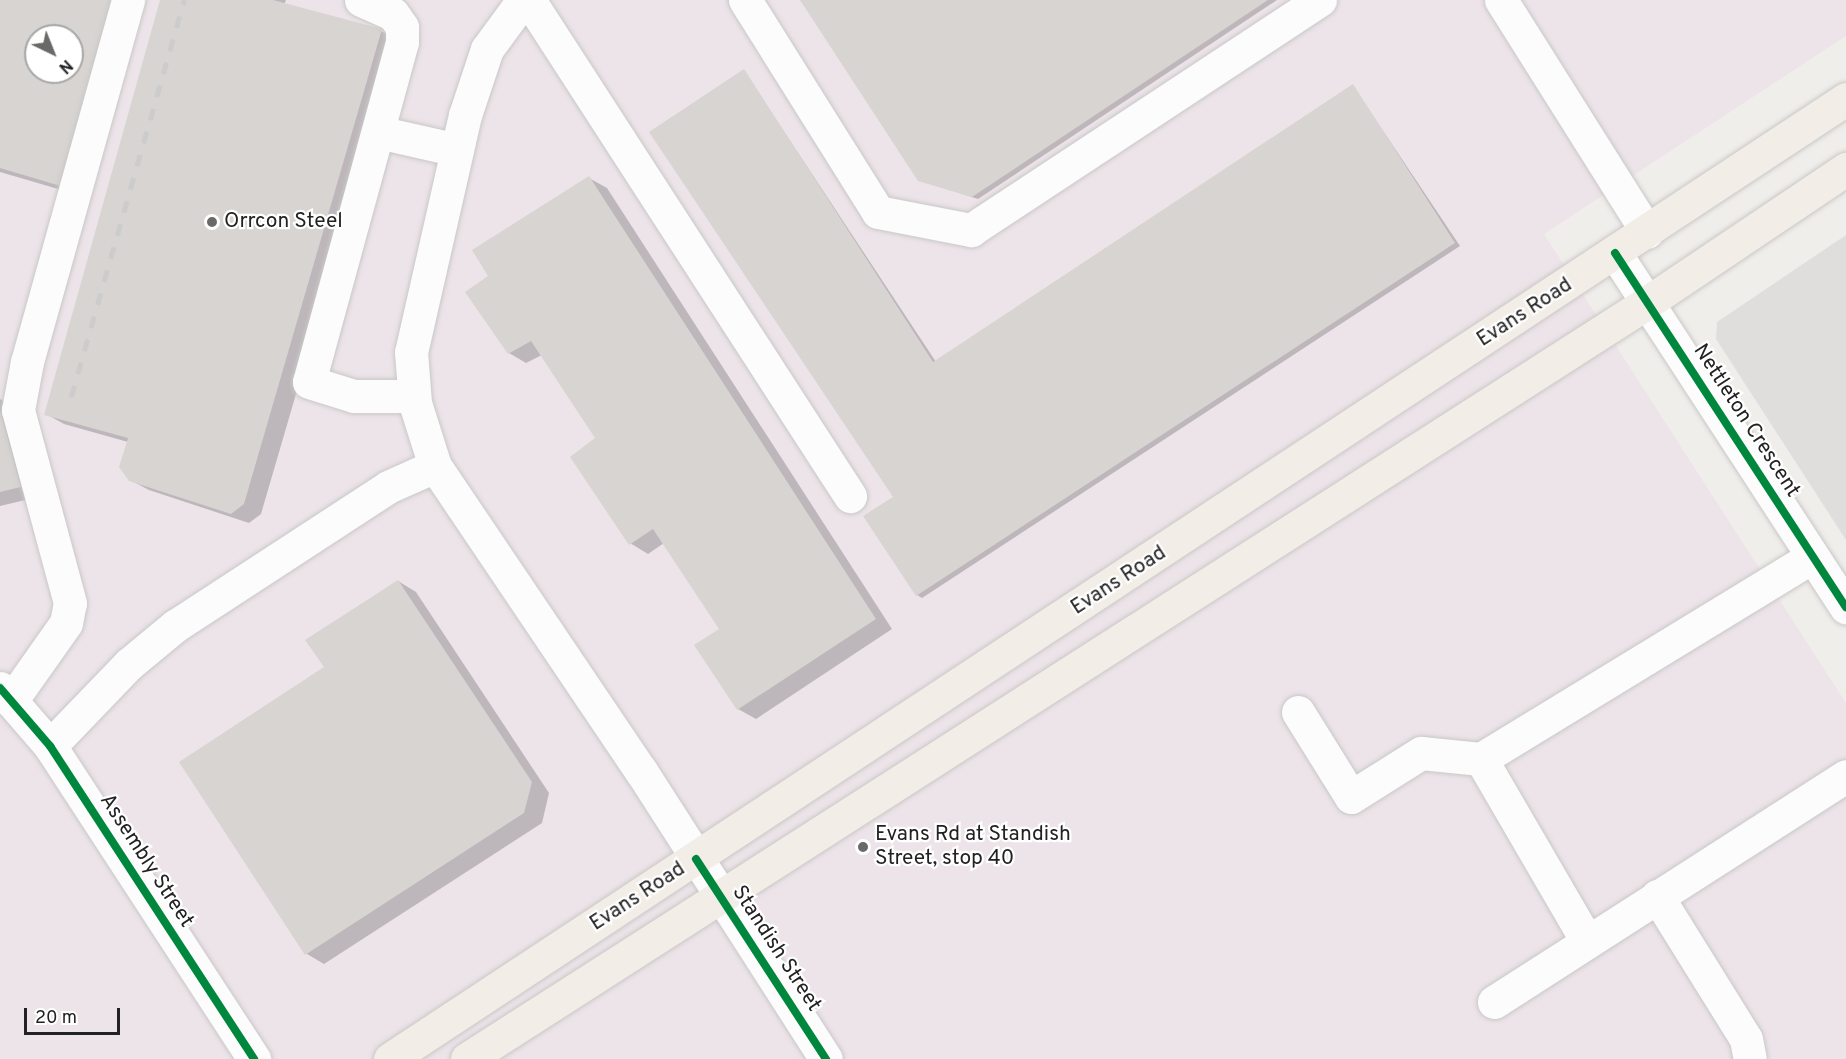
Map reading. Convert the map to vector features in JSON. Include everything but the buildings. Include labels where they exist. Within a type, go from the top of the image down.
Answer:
[{"type":"main road","name":"Evans Road","points":[[390,1059],[1846,99]]},
{"type":"main road","name":"Evans Road","points":[[467,1059],[1648,302],[1846,169]]},
{"type":"street","points":[[6,695],[66,623],[70,603],[18,410],[27,362],[128,0]]},
{"type":"street","points":[[361,0],[393,14],[402,27],[402,42],[309,381],[354,396],[414,396]]},
{"type":"street","name":"Standish Street","points":[[523,0],[487,49],[456,150],[411,352],[414,396],[435,466],[826,1059]]},
{"type":"street","points":[[529,0],[850,496]]},
{"type":"street","points":[[745,0],[878,212],[971,230],[1320,0]]},
{"type":"street","points":[[1501,0],[1647,232]]},
{"type":"street","points":[[378,132],[456,150]]},
{"type":"street","name":"Nettleton Crescent","points":[[1615,253],[1846,608]]},
{"type":"street","points":[[50,746],[129,664],[175,626],[388,487],[435,466]]},
{"type":"street","points":[[1298,712],[1351,797],[1421,753],[1481,759],[1812,557]]},
{"type":"street","name":"Assembly Street","points":[[6,695],[50,746],[254,1059]]},
{"type":"street","points":[[1481,759],[1587,941]]},
{"type":"street","points":[[1494,1002],[1846,776]]},
{"type":"street","points":[[1657,896],[1746,1039],[1750,1059]]},
{"type":"shaded area","points":[[0,0],[1846,0],[1846,36],[1544,234],[1846,703],[1846,1059],[0,1059]]},
{"type":"shaded area","points":[[1846,235],[1846,540],[1716,339],[1717,322]]},
{"type":"railway","points":[[71,397],[184,0]]},
{"type":"cycle path","points":[[1615,253],[1846,607]]},
{"type":"cycle path","points":[[0,688],[50,746],[254,1059]]},
{"type":"cycle path","points":[[696,859],[826,1059]]},
{"type":"place","name":"Orrcon Steel","points":[[212,222]]},
{"type":"place","name":"Evans Rd at Standish Street, stop 40","points":[[863,847]]}]
